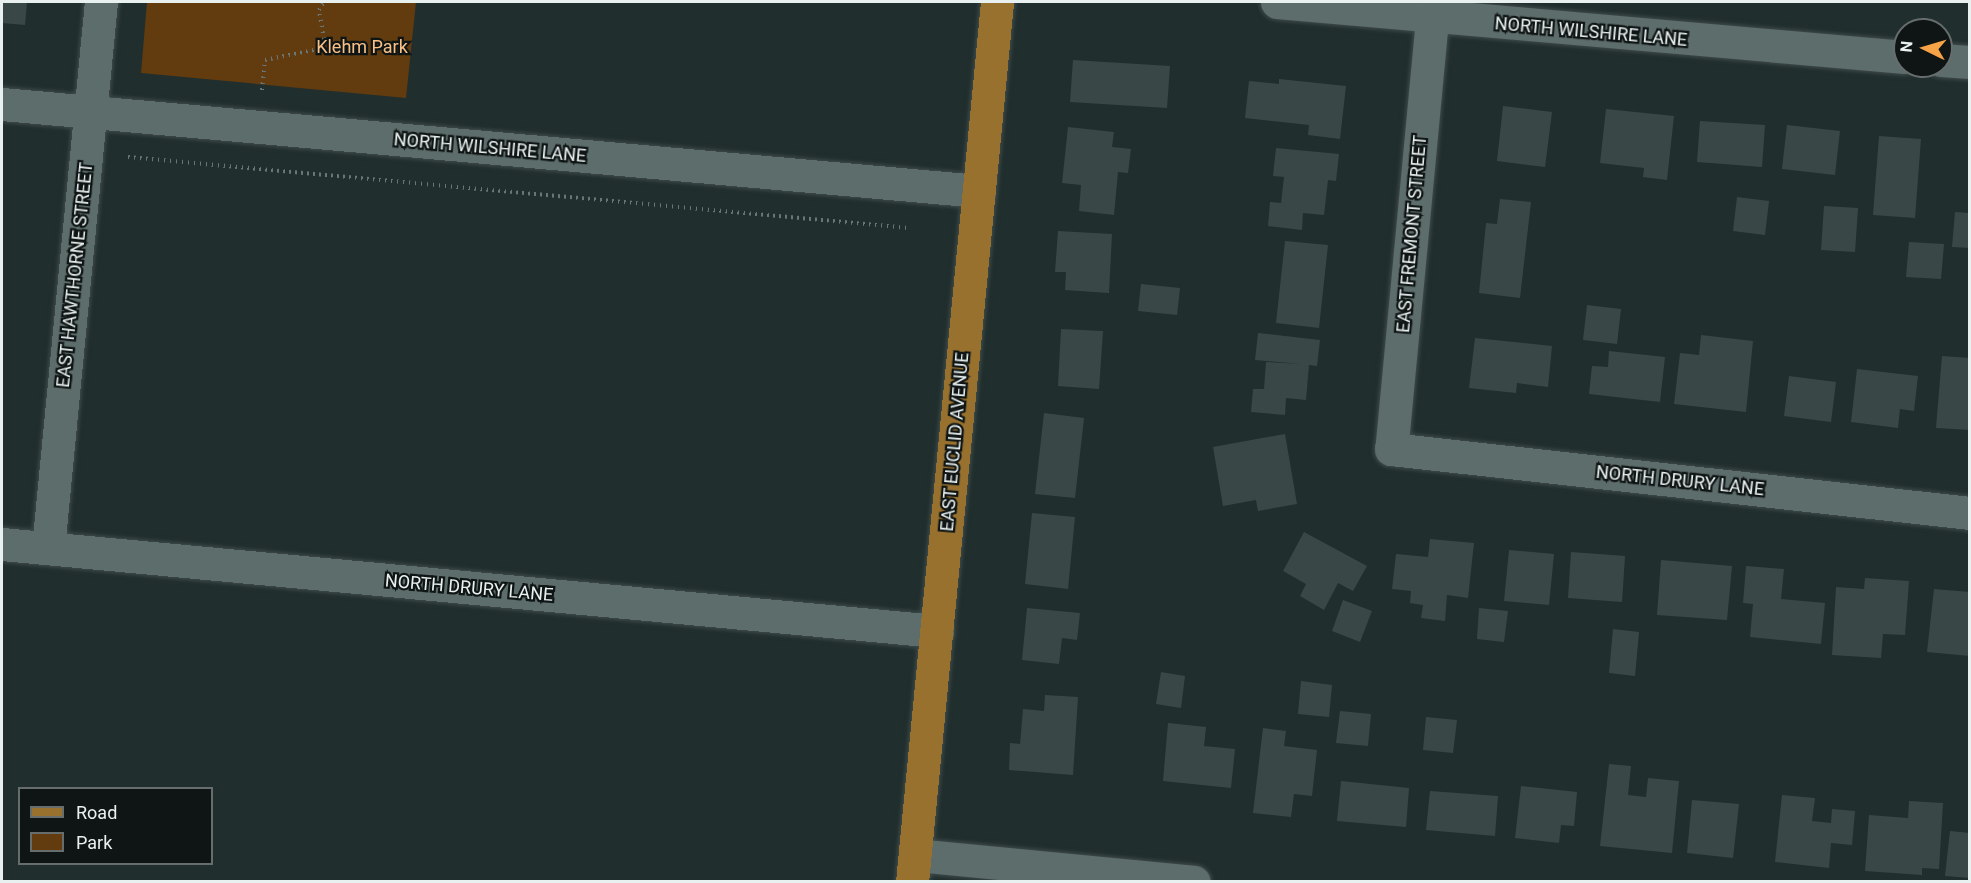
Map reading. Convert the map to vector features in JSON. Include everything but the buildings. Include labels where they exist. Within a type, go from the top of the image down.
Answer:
[{"type":"main road","name":"EAST EUCLID AVENUE","points":[[914,868],[997,2]]},
{"type":"street","name":"EAST HAWTHORNE STREET","points":[[48,548],[101,2]]},
{"type":"street","name":"NORTH WILSHIRE LANE","points":[[1277,2],[1432,19],[1893,56]]},
{"type":"street","name":"EAST FREMONT STREET","points":[[1391,449],[1432,19]]},
{"type":"street","points":[[1953,61],[1970,62]]},
{"type":"street","name":"NORTH WILSHIRE LANE","points":[[2,104],[979,191]]},
{"type":"street","name":"NORTH DRURY LANE","points":[[1391,449],[1970,513]]},
{"type":"street","name":"NORTH DRURY LANE","points":[[2,544],[937,631]]},
{"type":"street","points":[[914,868],[1194,882]]},
{"type":"path","points":[[262,90],[265,60],[318,49],[324,39],[319,10],[324,2]]},
{"type":"path","points":[[128,157],[909,228]]},
{"type":"green space","name":"Klehm Park","points":[[147,2],[416,2],[406,98],[141,73]]}]
